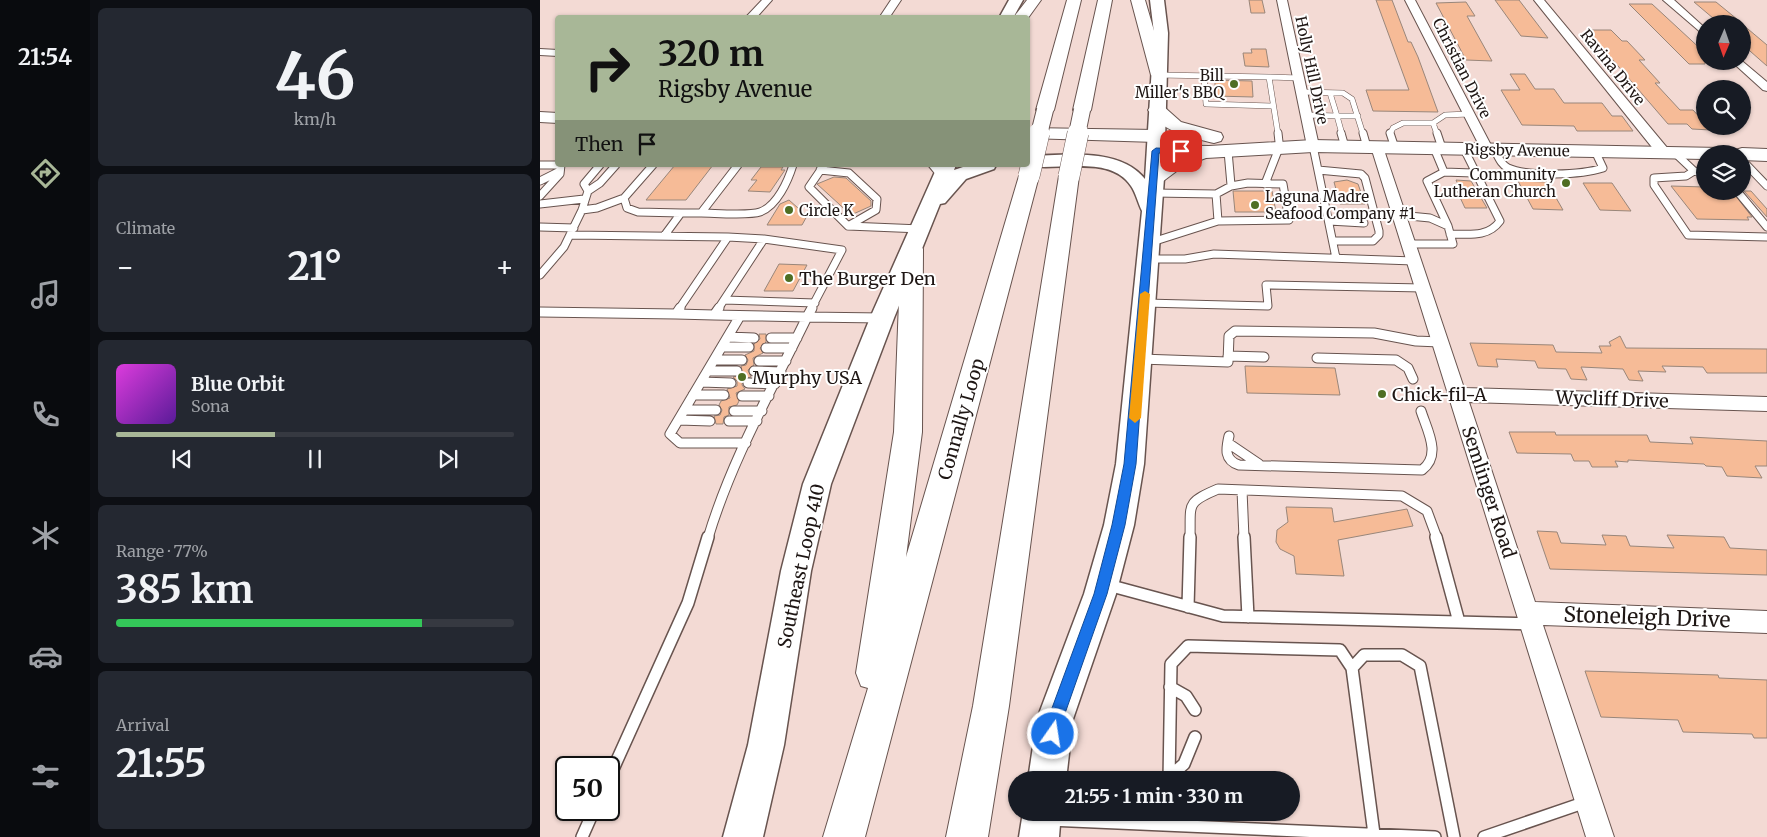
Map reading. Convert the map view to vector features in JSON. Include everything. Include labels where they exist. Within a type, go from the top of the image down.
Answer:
[{"type":"main road","points":[[1008,15],[1016,0]]},
{"type":"main road","points":[[1022,15],[1034,0]]},
{"type":"main road","name":"Connally Loop","points":[[1030,156],[1045,110],[1074,0]]},
{"type":"main road","points":[[967,837],[991,706],[1069,176],[1105,0]]},
{"type":"main road","points":[[1138,0],[1159,75]]},
{"type":"main road","points":[[1048,771],[1055,719],[1103,584],[1119,525],[1130,464],[1156,143],[1161,32],[1157,0]]},
{"type":"main road","points":[[1156,110],[1163,119],[1176,127],[1217,147]]},
{"type":"main road","points":[[540,117],[555,118]]},
{"type":"main road","name":"Rigsby Avenue","points":[[1030,133],[1217,147],[1279,145],[1696,154]]},
{"type":"main road","points":[[540,134],[555,134]]},
{"type":"main road","name":"Rigsby Avenue","points":[[1030,162],[1156,143]]},
{"type":"main road","points":[[1153,194],[1175,162],[1217,147]]},
{"type":"main road","points":[[1751,154],[1767,155]]},
{"type":"main road","points":[[1030,162],[1091,161],[1118,167],[1135,178],[1153,194]]},
{"type":"main road","name":"Southeast Loop 410","points":[[743,837],[766,745],[796,571],[817,484],[882,318],[921,228],[943,167]]},
{"type":"main road","points":[[860,778],[908,432],[921,228],[959,175],[981,167]]},
{"type":"main road","name":"Connally Loop","points":[[844,837],[1027,167]]},
{"type":"street","points":[[753,15],[767,0]]},
{"type":"street","points":[[886,15],[896,0]]},
{"type":"street","name":"Holly Hill Drive","points":[[1282,0],[1313,146]]},
{"type":"street","name":"Christian Drive","points":[[1410,0],[1469,114],[1491,149]]},
{"type":"street","name":"Ravina Drive","points":[[1538,0],[1669,153]]},
{"type":"street","points":[[1668,0],[1696,25]]},
{"type":"street","points":[[540,52],[555,52]]},
{"type":"street","points":[[1746,70],[1767,88]]},
{"type":"street","name":"Semlinger Road","points":[[1380,147],[1399,214],[1600,837]]},
{"type":"street","name":"Wycliff Drive","points":[[1458,395],[1767,404]]},
{"type":"street","name":"Stoneleigh Drive","points":[[1529,619],[1767,622]]},
{"type":"lane","points":[[1159,75],[1299,78]]},
{"type":"lane","points":[[1204,76],[1206,104],[1273,106]]},
{"type":"lane","points":[[1265,184],[1279,145],[1269,78]]},
{"type":"lane","points":[[1302,92],[1343,93],[1352,99],[1358,116],[1380,147],[1393,128],[1402,123],[1433,123],[1440,116],[1448,114],[1469,114]]},
{"type":"lane","points":[[1330,93],[1345,147]]},
{"type":"lane","points":[[1306,114],[1358,116]]},
{"type":"lane","points":[[1433,123],[1444,172]]},
{"type":"lane","points":[[1313,146],[1336,258]]},
{"type":"lane","points":[[1217,147],[1231,185]]},
{"type":"lane","points":[[1450,234],[1489,232],[1496,228],[1500,221],[1480,180],[1473,173],[1464,149]]},
{"type":"lane","points":[[1669,153],[1694,171],[1691,175],[1654,178],[1654,185],[1688,235],[1767,237]]},
{"type":"lane","points":[[540,165],[555,166]]},
{"type":"lane","points":[[540,181],[560,167]]},
{"type":"lane","points":[[540,196],[560,174],[560,167]]},
{"type":"lane","points":[[588,191],[584,184],[598,167]]},
{"type":"lane","points":[[541,272],[564,247],[582,210],[588,191],[600,183],[614,167]]},
{"type":"lane","points":[[582,210],[597,208],[624,198],[651,167]]},
{"type":"lane","points":[[701,213],[736,167]]},
{"type":"lane","points":[[624,198],[627,208],[638,212],[759,212],[765,210],[788,180],[792,167]]},
{"type":"lane","points":[[848,226],[876,210],[876,200],[849,173],[822,168],[809,187],[848,226],[921,228]]},
{"type":"lane","points":[[1751,169],[1767,186]]},
{"type":"lane","points":[[1318,170],[1361,174],[1365,178],[1379,231],[1379,235],[1373,241],[1333,240]]},
{"type":"lane","points":[[1409,244],[1453,244],[1448,226],[1427,181],[1444,172],[1473,173]]},
{"type":"lane","points":[[1148,251],[1218,221],[1289,220],[1283,184],[1231,185],[1216,194],[1153,194]]},
{"type":"lane","points":[[1216,194],[1218,221]]},
{"type":"lane","points":[[540,204],[584,199]]},
{"type":"lane","points":[[1744,200],[1767,227]]},
{"type":"lane","points":[[664,236],[681,213]]},
{"type":"lane","points":[[1399,214],[1430,218],[1448,226]]},
{"type":"lane","points":[[1328,221],[1364,223]]},
{"type":"lane","points":[[540,227],[572,232],[764,239],[842,250],[746,444],[714,517],[688,603],[619,756]]},
{"type":"lane","points":[[676,314],[728,237]]},
{"type":"lane","points":[[714,315],[764,239]]},
{"type":"lane","points":[[1148,251],[1186,259],[1214,254],[1414,261]]},
{"type":"lane","points":[[1144,303],[1268,306],[1266,285],[1423,288]]},
{"type":"lane","points":[[724,300],[815,303]]},
{"type":"lane","points":[[540,312],[882,318]]},
{"type":"lane","points":[[740,316],[670,434],[680,443],[746,444]]},
{"type":"lane","points":[[1140,359],[1228,362],[1229,336],[1235,331],[1374,334],[1416,341],[1440,342]]},
{"type":"lane","points":[[728,337],[754,338]]},
{"type":"lane","points":[[771,338],[797,338]]},
{"type":"lane","points":[[722,347],[749,347]]},
{"type":"lane","points":[[766,348],[792,348]]},
{"type":"lane","points":[[1228,356],[1264,357]]},
{"type":"lane","points":[[1317,358],[1396,360],[1408,368],[1413,379]]},
{"type":"lane","points":[[714,360],[742,360]]},
{"type":"lane","points":[[759,361],[786,361]]},
{"type":"lane","points":[[708,370],[737,371]]},
{"type":"lane","points":[[754,371],[781,372]]},
{"type":"lane","points":[[701,382],[730,383]]},
{"type":"lane","points":[[748,383],[775,384]]},
{"type":"lane","points":[[693,395],[724,395]]},
{"type":"lane","points":[[742,396],[769,396]]},
{"type":"lane","points":[[685,410],[716,410]]},
{"type":"lane","points":[[1228,439],[1225,450],[1235,464],[1245,467],[1259,464],[1422,470],[1430,467],[1433,461],[1433,452],[1421,410]]},
{"type":"lane","points":[[734,411],[762,411]]},
{"type":"lane","points":[[679,420],[710,421]]},
{"type":"lane","points":[[729,421],[757,421]]},
{"type":"lane","points":[[1188,606],[1191,504],[1196,498],[1218,489],[1402,496],[1427,510],[1438,541],[1459,622]]},
{"type":"lane","points":[[1242,490],[1248,616]]},
{"type":"lane","points":[[1103,584],[1223,616],[1459,622],[1529,619]]},
{"type":"lane","points":[[1169,771],[1171,664],[1188,646],[1340,650],[1352,668],[1374,834]]},
{"type":"lane","points":[[1352,668],[1364,655],[1402,655],[1420,666],[1454,837]]},
{"type":"lane","points":[[1170,687],[1186,696],[1194,710]]},
{"type":"lane","points":[[1176,771],[1184,764],[1195,737]]},
{"type":"lane","points":[[1484,837],[1589,801]]},
{"type":"lane","points":[[582,837],[589,821]]},
{"type":"lane","points":[[1041,823],[1105,821]]},
{"type":"lane","points":[[1196,821],[1436,837]]},
{"type":"building","points":[[1249,0],[1262,0],[1265,13],[1251,13]]},
{"type":"building","points":[[1376,0],[1392,0],[1408,42],[1411,42],[1418,57],[1438,112],[1373,111],[1366,90],[1409,90]]},
{"type":"building","points":[[1495,0],[1519,0],[1548,38],[1521,36]]},
{"type":"building","points":[[1466,2],[1475,16],[1467,16],[1492,61],[1466,60],[1436,3]]},
{"type":"building","points":[[1694,2],[1716,2],[1732,15],[1709,15]]},
{"type":"building","points":[[1629,4],[1652,4],[1696,45],[1696,64],[1689,64]]},
{"type":"building","points":[[1587,30],[1611,30],[1622,41],[1627,41],[1645,60],[1639,60],[1660,83],[1655,83],[1680,110],[1693,110],[1696,113],[1696,129],[1692,129],[1687,124],[1668,124]]},
{"type":"building","points":[[1751,32],[1767,45],[1767,66],[1751,52]]},
{"type":"building","points":[[1251,49],[1266,49],[1269,67],[1245,66],[1243,53],[1252,53]]},
{"type":"building","points":[[1510,74],[1525,74],[1535,89],[1554,89],[1564,103],[1602,103],[1612,116],[1622,116],[1633,131],[1577,131],[1574,126],[1522,125],[1501,90],[1520,90]]},
{"type":"building","name":"Bill Miller's BBQ","points":[[1215,80],[1252,81],[1253,97],[1215,96]]},
{"type":"building","points":[[673,167],[711,167],[686,200],[646,200]]},
{"type":"building","points":[[761,167],[783,167],[781,170],[785,170],[770,192],[748,191],[757,180],[751,180]]},
{"type":"building","points":[[834,177],[846,178],[871,201],[871,206],[851,215],[817,184]]},
{"type":"building","points":[[1347,180],[1358,184],[1365,204],[1340,204],[1334,182]]},
{"type":"building","points":[[1456,180],[1471,181],[1487,208],[1465,208],[1457,191],[1461,191]]},
{"type":"building","points":[[1518,181],[1547,182],[1563,210],[1533,209]]},
{"type":"building","points":[[1583,183],[1612,183],[1631,211],[1600,210]]},
{"type":"building","points":[[1671,186],[1696,187],[1696,200],[1739,200],[1752,217],[1747,217],[1749,220],[1697,219]]},
{"type":"building","name":"Laguna Madre Seafood Company #1","points":[[1233,191],[1272,191],[1276,212],[1235,212]]},
{"type":"building","points":[[1751,191],[1767,209],[1767,217],[1751,199]]},
{"type":"building","name":"Circle K","points":[[789,200],[807,216],[802,225],[767,225],[780,204]]},
{"type":"building","name":"The Burger Den","points":[[779,264],[807,265],[793,291],[764,291]]},
{"type":"building","points":[[759,334],[766,334],[766,342],[760,348],[763,353],[753,358],[754,365],[748,370],[751,377],[743,379],[742,385],[745,389],[736,393],[739,401],[737,405],[729,407],[729,415],[724,417],[723,424],[716,424],[714,416],[720,415],[722,410],[719,405],[721,401],[730,398],[727,389],[737,386],[737,381],[733,377],[742,375],[741,366],[746,365],[748,360],[745,355],[754,351],[754,344],[760,339]]},
{"type":"building","points":[[1620,336],[1626,348],[1767,349],[1767,373],[1707,373],[1703,367],[1662,366],[1666,372],[1638,371],[1643,381],[1629,380],[1623,369],[1581,367],[1587,380],[1571,379],[1566,369],[1538,368],[1535,361],[1496,359],[1498,367],[1478,366],[1470,343],[1553,345],[1556,352],[1602,353],[1599,346],[1611,346],[1609,342]]},
{"type":"building","points":[[1245,366],[1335,368],[1340,395],[1247,393]]},
{"type":"building","points":[[1509,432],[1555,432],[1556,435],[1647,435],[1650,442],[1693,444],[1690,437],[1767,441],[1767,466],[1755,466],[1762,478],[1727,476],[1722,467],[1706,466],[1704,464],[1628,460],[1628,462],[1615,461],[1618,467],[1592,467],[1589,461],[1574,461],[1571,454],[1517,453]]},
{"type":"building","points":[[1286,507],[1332,508],[1334,522],[1407,509],[1413,526],[1338,540],[1344,576],[1296,574],[1294,556],[1280,549],[1276,542],[1277,530],[1288,522]]},
{"type":"building","points":[[1537,531],[1557,532],[1561,543],[1606,545],[1602,535],[1626,536],[1630,546],[1674,548],[1667,535],[1724,537],[1730,548],[1767,550],[1767,575],[1550,569]]},
{"type":"building","points":[[1585,671],[1718,675],[1719,678],[1767,680],[1767,738],[1754,738],[1752,734],[1683,732],[1678,720],[1601,717]]},
{"type":"slow traffic","points":[[1135,418],[1145,294]]},
{"type":"place","name":"Bill Miller's BBQ","points":[[1234,84]]},
{"type":"place","name":"Community Lutheran Church","points":[[1566,183]]},
{"type":"place","name":"Laguna Madre Seafood Company #1","points":[[1255,205]]},
{"type":"place","name":"Circle K","points":[[789,210]]},
{"type":"place","name":"The Burger Den","points":[[789,278]]},
{"type":"place","name":"Murphy USA","points":[[742,377]]},
{"type":"place","name":"Chick-fil-A","points":[[1382,394]]},
{"type":"route","points":[[1053,734],[1055,719],[1100,594],[1119,525],[1130,464],[1156,151],[1181,151]]}]
